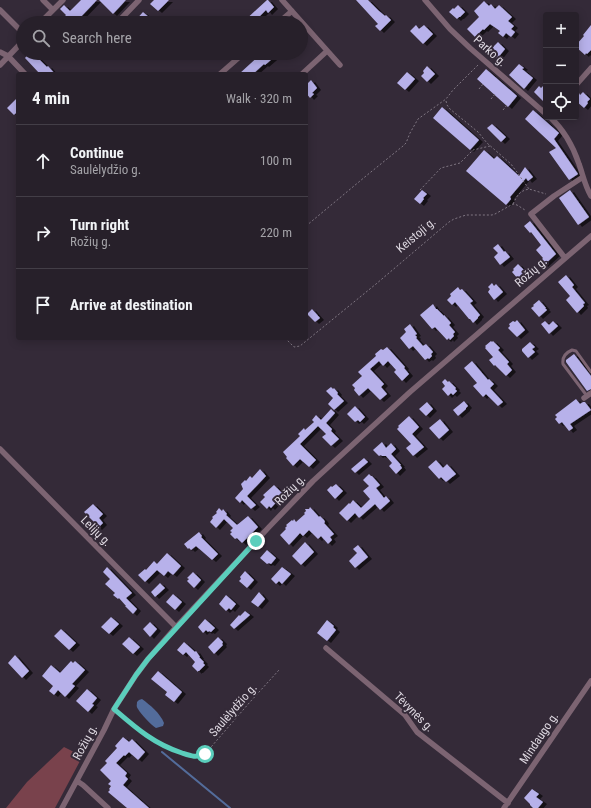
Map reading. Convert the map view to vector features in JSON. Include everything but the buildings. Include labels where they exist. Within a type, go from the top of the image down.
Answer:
[{"type":"street","points":[[43,0],[53,10]]},
{"type":"street","points":[[47,16],[63,0]]},
{"type":"street","points":[[124,16],[139,0]]},
{"type":"street","points":[[282,0],[296,16]]},
{"type":"street","name":"Parko g.","points":[[425,0],[450,29],[483,60],[543,111]]},
{"type":"street","points":[[0,10],[16,26]]},
{"type":"street","points":[[286,16],[292,11]]},
{"type":"street","points":[[308,29],[340,65]]},
{"type":"street","points":[[0,65],[16,48]]},
{"type":"street","points":[[304,72],[327,51]]},
{"type":"street","points":[[0,52],[8,56],[23,72]]},
{"type":"street","points":[[222,72],[236,60]]},
{"type":"street","points":[[577,84],[591,68]]},
{"type":"street","points":[[553,120],[562,129],[569,141],[591,196]]},
{"type":"street","points":[[564,258],[531,214],[554,196],[583,177]]},
{"type":"street","name":"Rožių g.","points":[[62,808],[127,687],[138,671],[176,627],[313,481],[410,392],[591,236]]},
{"type":"street","name":"Lelijų g.","points":[[0,449],[176,627]]},
{"type":"street","name":"Tėvynės g.","points":[[326,648],[405,715],[417,732],[506,806]]},
{"type":"street","name":"Mindaugo g.","points":[[506,806],[591,681]]},
{"type":"street","points":[[77,781],[108,808]]},
{"type":"lane","points":[[587,396],[563,364],[565,354],[572,350],[576,351],[591,372]]},
{"type":"path","points":[[308,224],[403,146],[406,143],[418,118],[446,99],[483,60]]},
{"type":"path","points":[[479,88],[483,84]]},
{"type":"path","points":[[491,99],[495,94]]},
{"type":"path","points":[[446,99],[446,104],[450,109],[478,132],[490,146],[511,164],[529,189],[554,196]]},
{"type":"path","points":[[503,110],[507,105]]},
{"type":"path","points":[[420,190],[441,168],[460,163],[473,150],[490,146]]},
{"type":"path","points":[[529,189],[523,191],[516,197],[513,204],[531,214]]},
{"type":"path","name":"Keistoji g.","points":[[308,339],[449,222],[466,215],[492,216],[513,204]]},
{"type":"path","name":"Keistoji g.","points":[[287,340],[294,347],[300,346],[307,340]]},
{"type":"path","name":"Saulėlydžio g.","points":[[114,709],[158,743],[170,749],[192,756],[200,756],[205,754],[279,670]]},
{"type":"shaded area","points":[[64,747],[74,752],[80,761],[55,808],[6,808],[27,782]]},
{"type":"water","points":[[142,699],[160,716],[164,723],[163,726],[156,728],[141,714],[137,708],[137,702]]},
{"type":"waterway","points":[[162,752],[230,808]]},
{"type":"route","points":[[205,754],[200,756],[192,756],[170,749],[149,737],[114,709],[127,687],[148,659],[256,541]]}]
